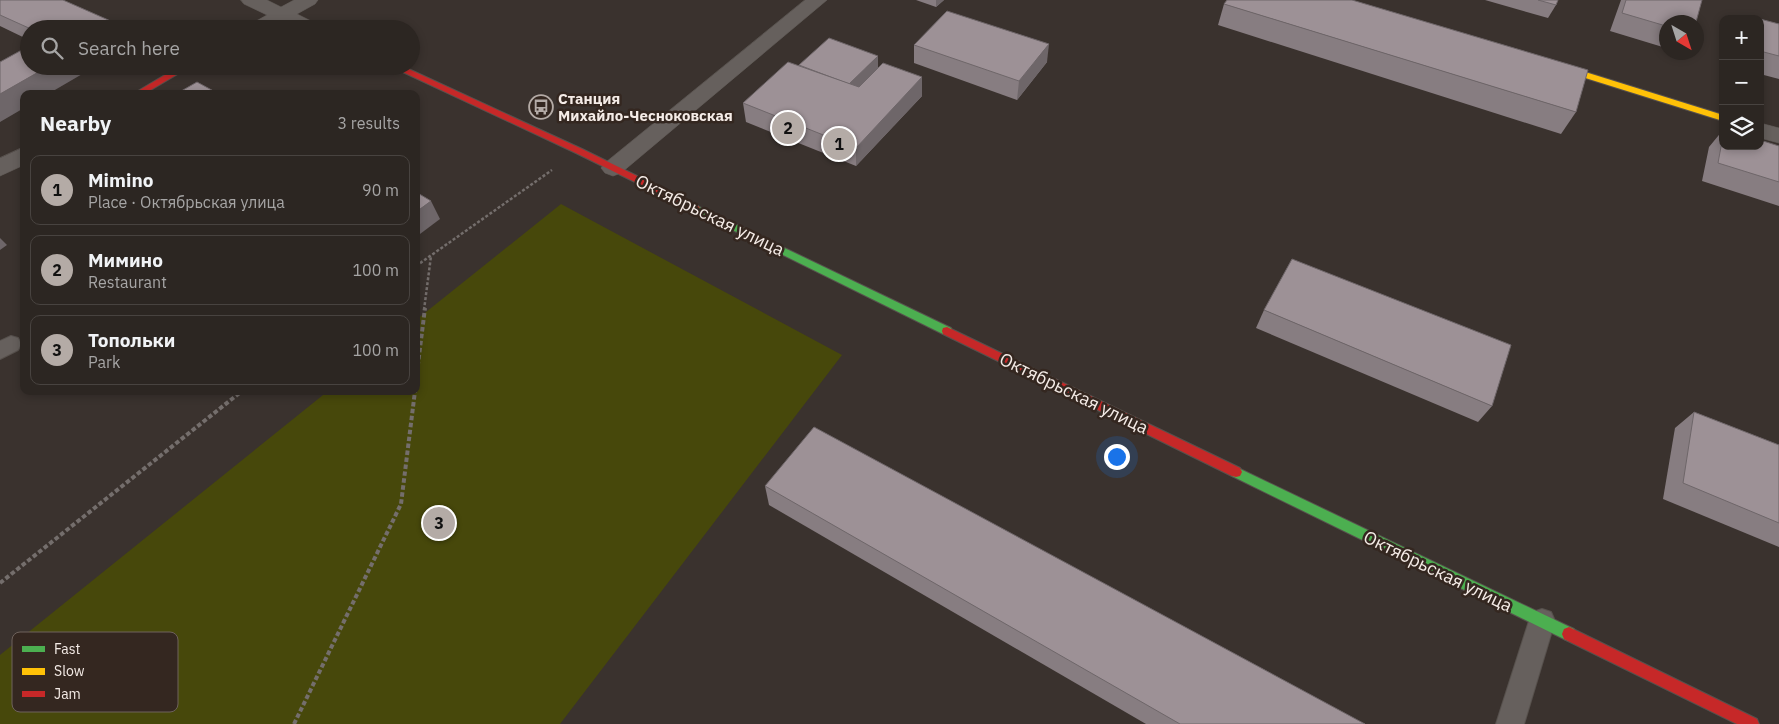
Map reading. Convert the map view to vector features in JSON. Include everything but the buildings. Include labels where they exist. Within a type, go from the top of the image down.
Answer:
[{"type":"street","points":[[251,0],[293,20]]},
{"type":"street","points":[[273,20],[308,0]]},
{"type":"street","points":[[613,168],[817,0]]},
{"type":"street","points":[[1536,59],[1719,117]]},
{"type":"street","points":[[144,90],[172,75]]},
{"type":"street","name":"Октябрьская улица","points":[[413,75],[578,151],[1752,724]]},
{"type":"street","points":[[1764,131],[1779,136]]},
{"type":"street","points":[[0,168],[20,157]]},
{"type":"lane","points":[[1510,724],[1542,621]]},
{"type":"path","points":[[420,263],[578,151]]},
{"type":"path","points":[[420,347],[431,255]]},
{"type":"path","points":[[0,583],[237,395]]},
{"type":"path","points":[[294,724],[401,504],[415,395]]},
{"type":"shaded area","points":[[561,204],[842,355],[560,724],[0,724],[0,655],[12,645],[12,712],[178,712],[178,632],[29,632],[323,395],[420,395],[420,317]]},
{"type":"traffic: fast","points":[[695,208],[947,331]]},
{"type":"traffic: fast","points":[[1236,472],[1569,634]]},
{"type":"traffic: slow","points":[[1550,64],[1719,117]]},
{"type":"traffic: jam","points":[[144,90],[171,75]]},
{"type":"traffic: jam","points":[[414,75],[579,151],[695,208]]},
{"type":"traffic: jam","points":[[947,331],[1236,472]]},
{"type":"traffic: jam","points":[[1569,634],[1752,724]]},
{"type":"place","name":"Станция Михайло-Чесноковская","points":[[541,107]]},
{"type":"place","name":"Мимино","points":[[788,128]]},
{"type":"place","name":"Mimino","points":[[839,144]]},
{"type":"place","name":"Топольки","points":[[439,523]]}]
